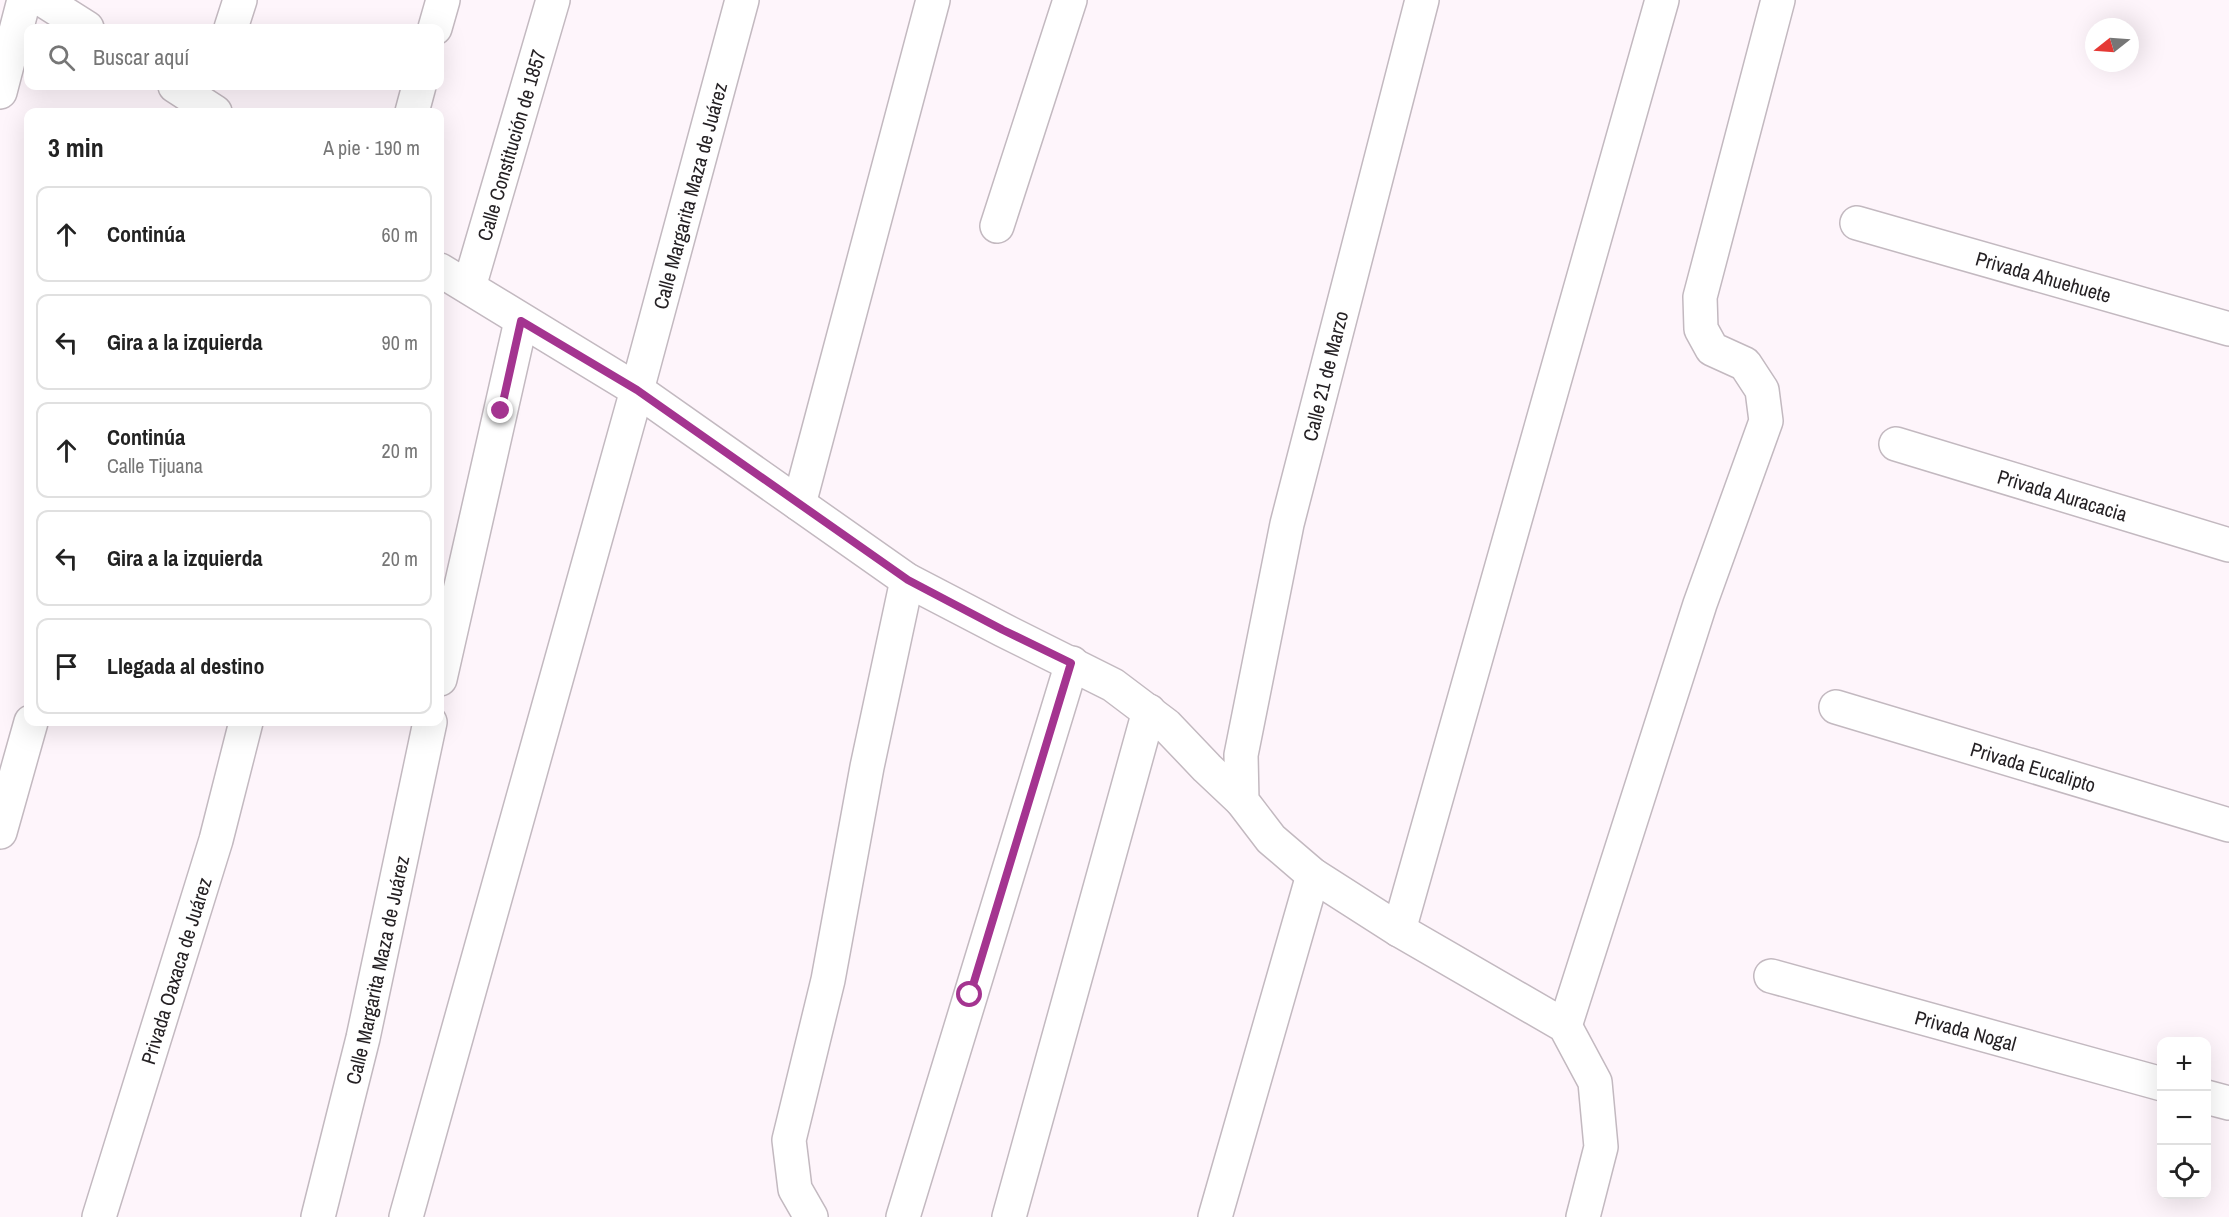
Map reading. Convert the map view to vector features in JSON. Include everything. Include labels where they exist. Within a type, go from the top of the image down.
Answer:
[{"type":"street","points":[[0,92],[24,0]]},
{"type":"street","points":[[43,0],[81,24]]},
{"type":"street","points":[[232,24],[240,0]]},
{"type":"street","points":[[436,24],[443,0]]},
{"type":"street","name":"Calle Constitución de 1857","points":[[469,287],[552,0]]},
{"type":"street","name":"Calle Margarita Maza de Juárez","points":[[406,1217],[637,390],[742,0]]},
{"type":"street","points":[[799,504],[933,0]]},
{"type":"street","points":[[997,226],[1070,0]]},
{"type":"street","name":"Calle 21 de Marzo","points":[[1242,801],[1241,755],[1287,524],[1422,0]]},
{"type":"street","points":[[1399,930],[1662,0]]},
{"type":"street","points":[[1565,1026],[1701,604],[1766,422],[1762,390],[1745,364],[1713,350],[1701,329],[1700,297],[1778,0]]},
{"type":"street","points":[[183,90],[210,104]]},
{"type":"street","points":[[413,108],[418,90]]},
{"type":"street","name":"Privada Ahuehuete","points":[[1857,223],[2229,328]]},
{"type":"street","points":[[444,272],[637,390],[908,580],[1113,685],[1149,711],[1242,801],[1271,840],[1313,875],[1399,930],[1565,1026],[1595,1082],[1601,1147],[1583,1217]]},
{"type":"street","points":[[444,661],[521,321]]},
{"type":"street","name":"Privada Auracacia","points":[[1896,444],[2229,545]]},
{"type":"street","points":[[811,1217],[795,1189],[789,1140],[828,980],[867,767],[908,580]]},
{"type":"street","points":[[903,1217],[1071,663]]},
{"type":"street","name":"Privada Eucalipto","points":[[1836,707],[2229,825]]},
{"type":"street","points":[[1009,1217],[1149,711]]},
{"type":"street","points":[[0,832],[30,726]]},
{"type":"street","name":"Privada Oaxaca de Juárez","points":[[99,1217],[216,840],[245,726]]},
{"type":"street","name":"Calle Margarita Maza de Juárez","points":[[318,1217],[363,1038],[429,726]]},
{"type":"street","points":[[1215,1217],[1313,875]]},
{"type":"street","name":"Privada Nogal","points":[[1771,976],[2157,1083]]},
{"type":"street","points":[[2211,1098],[2229,1103]]},
{"type":"route","points":[[501,411],[521,321],[637,390],[908,580],[1071,663],[970,995]]}]
